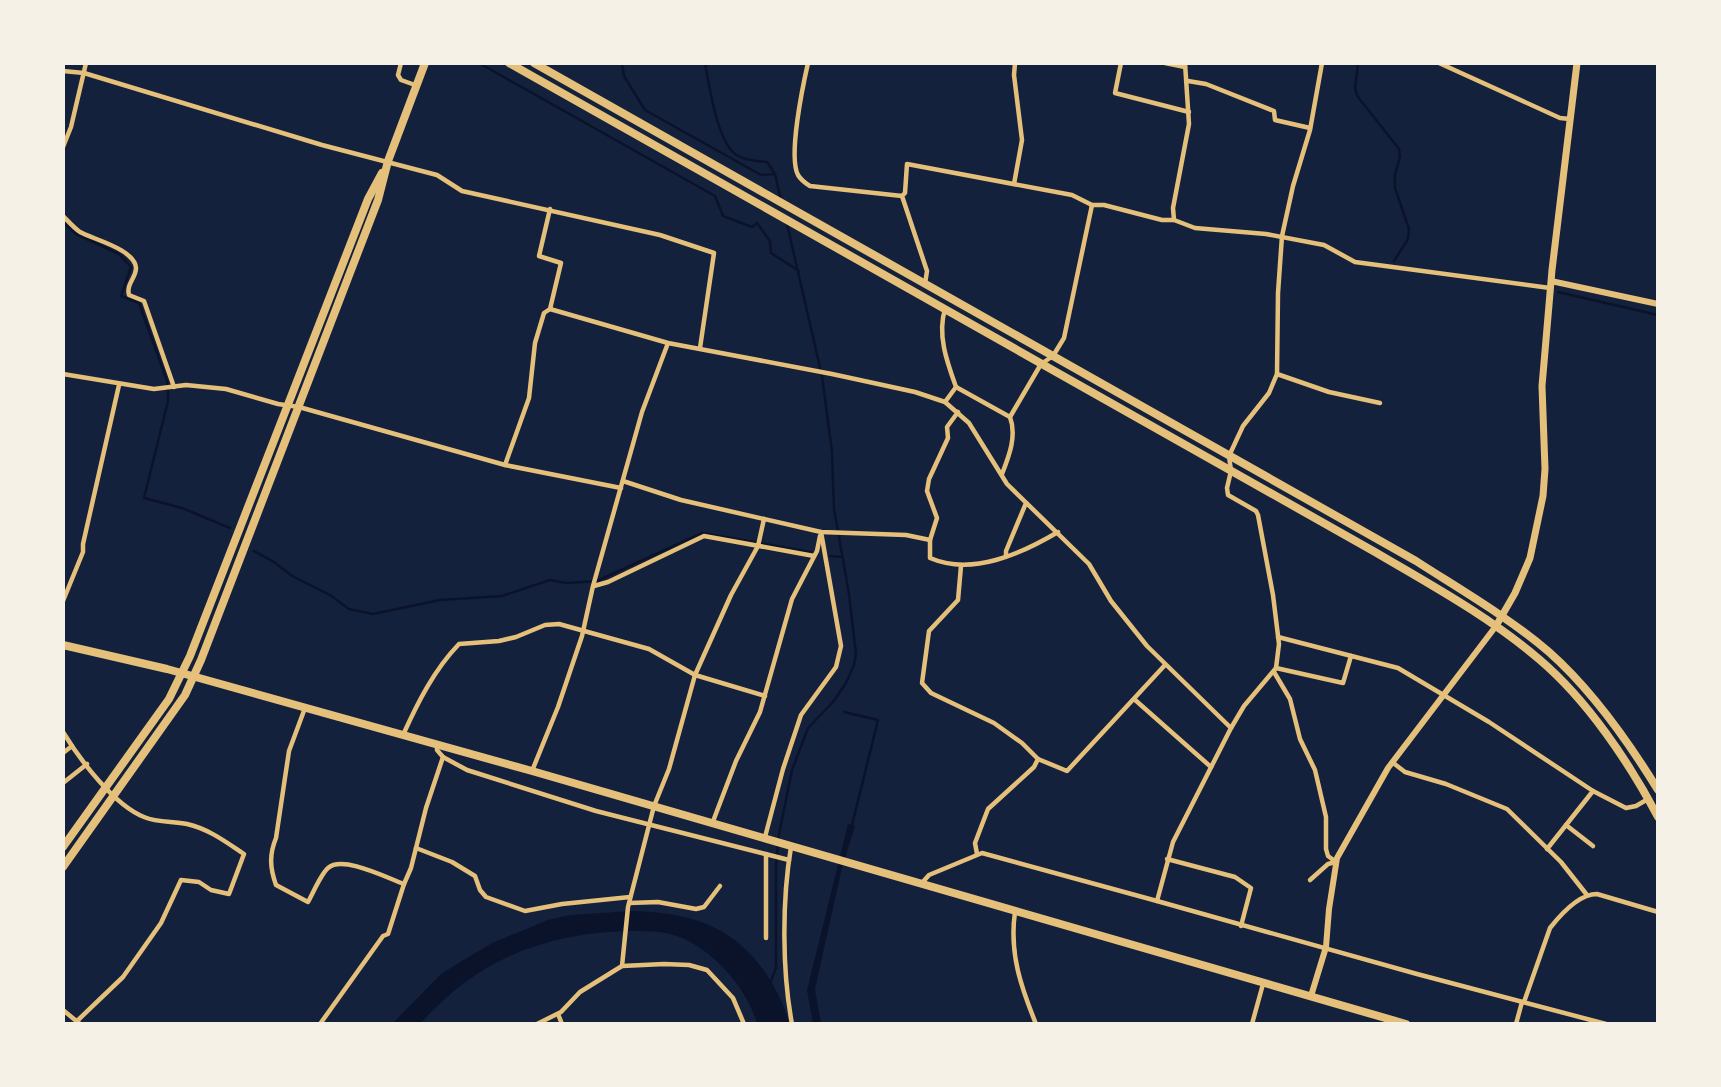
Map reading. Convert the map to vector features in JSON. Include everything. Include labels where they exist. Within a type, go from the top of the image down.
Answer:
[{"type":"highway","points":[[63,867],[185,695],[378,200],[388,161],[425,63]]},
{"type":"highway","points":[[509,63],[1413,574],[1496,626],[1543,662],[1590,713],[1628,763],[1658,817]]},
{"type":"highway","points":[[534,63],[1416,561],[1502,617],[1550,653],[1598,704],[1635,753],[1658,790]]},
{"type":"highway","points":[[63,847],[169,699],[182,673],[368,199],[388,161]]},
{"type":"highway","points":[[929,300],[934,290]]},
{"type":"highway","points":[[63,645],[182,673],[532,771],[1406,1024]]},
{"type":"main road","points":[[1496,626],[1530,558],[1544,496],[1542,386],[1550,284],[1577,63]]},
{"type":"street","points":[[63,147],[71,127],[86,63]]},
{"type":"street","points":[[401,63],[398,75],[401,80],[416,86]]},
{"type":"street","points":[[808,63],[799,107],[795,167],[799,178],[810,186],[902,196]]},
{"type":"street","points":[[1014,184],[1022,140],[1015,63]]},
{"type":"street","points":[[1121,63],[1115,93],[1189,112]]},
{"type":"street","points":[[1165,63],[1185,65],[1188,81],[1186,144],[1173,208],[1174,220]]},
{"type":"street","points":[[1322,63],[1310,128],[1282,236],[1278,293],[1278,374],[1269,393],[1243,426],[1229,456],[1231,471],[1227,488],[1228,495],[1256,511],[1258,515],[1278,637],[1275,670],[1290,699],[1300,739],[1315,770],[1326,817],[1325,849],[1328,856],[1336,862]]},
{"type":"street","points":[[1439,63],[1560,118],[1570,119]]},
{"type":"street","points":[[63,71],[83,73],[322,145],[437,175],[461,191],[660,235],[714,253],[700,348]]},
{"type":"street","points":[[1188,81],[1206,84],[1274,111],[1275,120],[1310,128]]},
{"type":"street","points":[[63,124],[71,127]]},
{"type":"street","points":[[902,196],[905,193],[907,164],[1072,195],[1092,205],[1104,205],[1162,220],[1174,220],[1195,228],[1282,236],[1324,245],[1355,262],[1550,284],[1658,304]]},
{"type":"street","points":[[902,196],[926,271],[925,285]]},
{"type":"street","points":[[1010,417],[1041,364],[1053,356],[1064,338],[1092,205]]},
{"type":"street","points":[[505,465],[529,398],[535,343],[544,313],[550,309],[561,263],[539,256],[550,209]]},
{"type":"street","points":[[63,216],[79,232],[120,249],[134,264],[136,269],[127,289],[129,295],[144,301],[170,388]]},
{"type":"street","points":[[550,309],[668,343],[832,374],[915,392],[945,402],[970,423],[1007,484],[1089,564],[1111,601],[1147,646],[1231,728]]},
{"type":"street","points":[[945,309],[941,323],[945,356],[956,387],[1010,417],[1013,426],[1011,450],[1002,474]]},
{"type":"street","points":[[532,771],[558,707],[583,630],[642,412],[668,343]]},
{"type":"street","points":[[63,374],[155,389],[186,386],[226,389],[505,465],[621,488]]},
{"type":"street","points":[[1278,374],[1329,392],[1380,402]]},
{"type":"street","points":[[63,601],[83,552],[119,385]]},
{"type":"street","points":[[945,402],[956,387]]},
{"type":"street","points":[[958,412],[947,427],[948,438],[929,478],[927,491],[937,517],[930,540],[930,558],[961,566],[1027,549],[1058,532]]},
{"type":"street","points":[[623,481],[681,500],[822,532],[906,535],[930,540]]},
{"type":"street","points":[[1006,556],[1026,503]]},
{"type":"street","points":[[622,966],[629,902],[654,806],[669,769],[695,675],[731,595],[759,544],[764,519]]},
{"type":"street","points":[[712,824],[736,761],[760,712],[792,599],[817,551],[822,532]]},
{"type":"street","points":[[767,840],[783,769],[801,715],[836,667],[841,646],[822,532]]},
{"type":"street","points":[[594,582],[608,582],[707,536],[814,556]]},
{"type":"street","points":[[961,566],[958,600],[929,631],[922,683],[931,693],[994,723],[1022,743],[1038,760],[1067,771],[1165,664]]},
{"type":"street","points":[[403,735],[435,674],[459,644],[499,641],[545,625],[559,624],[649,649],[695,675],[765,696]]},
{"type":"street","points":[[1311,996],[1326,947],[1336,862],[1376,786],[1392,762],[1496,626]]},
{"type":"street","points":[[1278,637],[1398,668],[1594,791],[1626,808],[1649,799]]},
{"type":"street","points":[[1275,670],[1343,683],[1351,656]]},
{"type":"street","points":[[1157,901],[1173,842],[1211,767],[1244,706],[1275,670]]},
{"type":"street","points":[[1134,699],[1211,767]]},
{"type":"street","points":[[304,708],[289,751],[276,838],[271,850],[271,870],[276,885],[308,902],[325,870],[332,865],[342,864],[404,884]]},
{"type":"street","points":[[63,732],[86,764],[129,808],[143,817],[201,829],[244,855],[229,894],[224,895],[199,883],[181,880],[161,923],[123,977],[78,1023],[63,1010]]},
{"type":"street","points":[[437,745],[437,750],[443,757],[480,774],[596,811],[787,860]]},
{"type":"street","points":[[63,753],[72,746]]},
{"type":"street","points":[[320,1024],[383,936],[388,934],[443,757]]},
{"type":"street","points":[[977,855],[975,843],[988,809],[1034,767],[1038,760]]},
{"type":"street","points":[[1392,762],[1405,772],[1447,784],[1507,809],[1561,862],[1587,895]]},
{"type":"street","points":[[63,783],[86,764]]},
{"type":"street","points":[[1547,849],[1594,791]]},
{"type":"street","points":[[1566,825],[1592,846]]},
{"type":"street","points":[[789,846],[786,873],[786,992],[792,1024]]},
{"type":"street","points":[[416,848],[452,862],[475,876],[486,897],[525,911],[562,904],[629,902],[658,902],[696,909],[704,907],[720,886]]},
{"type":"street","points":[[921,884],[929,875],[982,853],[1606,1024]]},
{"type":"street","points":[[766,938],[768,854]]},
{"type":"street","points":[[1167,859],[1235,877],[1251,888],[1241,926]]},
{"type":"street","points":[[1310,880],[1328,864],[1336,862]]},
{"type":"street","points":[[1516,1024],[1550,928],[1562,914],[1587,895],[1597,894],[1658,912]]},
{"type":"street","points":[[1015,911],[1015,962],[1020,984],[1036,1024]]},
{"type":"street","points":[[537,1024],[558,1014],[580,992],[622,966],[689,965],[707,970],[733,998],[744,1024]]},
{"type":"street","points":[[1252,1024],[1264,983]]},
{"type":"street","points":[[558,1014],[562,1024]]},
{"type":"water","points":[[848,824],[855,826],[842,868],[815,989],[821,1024],[813,1024],[807,990]]},
{"type":"water","points":[[631,911],[672,914],[690,919],[724,933],[740,944],[767,975],[780,998],[789,1024],[757,1024],[744,995],[734,981],[723,967],[696,945],[666,933],[629,931],[573,937],[519,952],[467,981],[442,1001],[420,1024],[392,1024],[442,973],[492,943],[548,920],[570,915]]},
{"type":"waterway","points":[[479,63],[715,196],[723,216],[752,227],[757,223],[770,241],[771,253],[799,271]]},
{"type":"waterway","points":[[622,63],[624,76],[645,110],[761,175],[774,174]]},
{"type":"waterway","points":[[705,63],[715,111],[728,146],[741,157],[767,162],[775,174],[781,200]]},
{"type":"waterway","points":[[1358,63],[1355,89],[1358,97],[1399,149],[1395,188],[1409,229],[1408,239],[1394,261]]},
{"type":"waterway","points":[[63,222],[76,234],[119,254],[131,267],[121,296],[139,303],[167,381],[168,401],[144,498],[182,508],[230,528]]},
{"type":"waterway","points":[[770,983],[776,968],[776,866],[779,834],[792,770],[808,728],[833,702],[846,683],[856,654],[834,509],[832,452],[822,376],[787,224]]},
{"type":"waterway","points":[[1558,292],[1658,315]]},
{"type":"waterway","points":[[254,551],[349,609],[373,614],[440,600],[502,596],[550,580],[566,583],[597,581],[702,533],[811,552]]},
{"type":"waterway","points":[[830,556],[842,557]]},
{"type":"waterway","points":[[844,712],[878,720],[851,829]]}]
